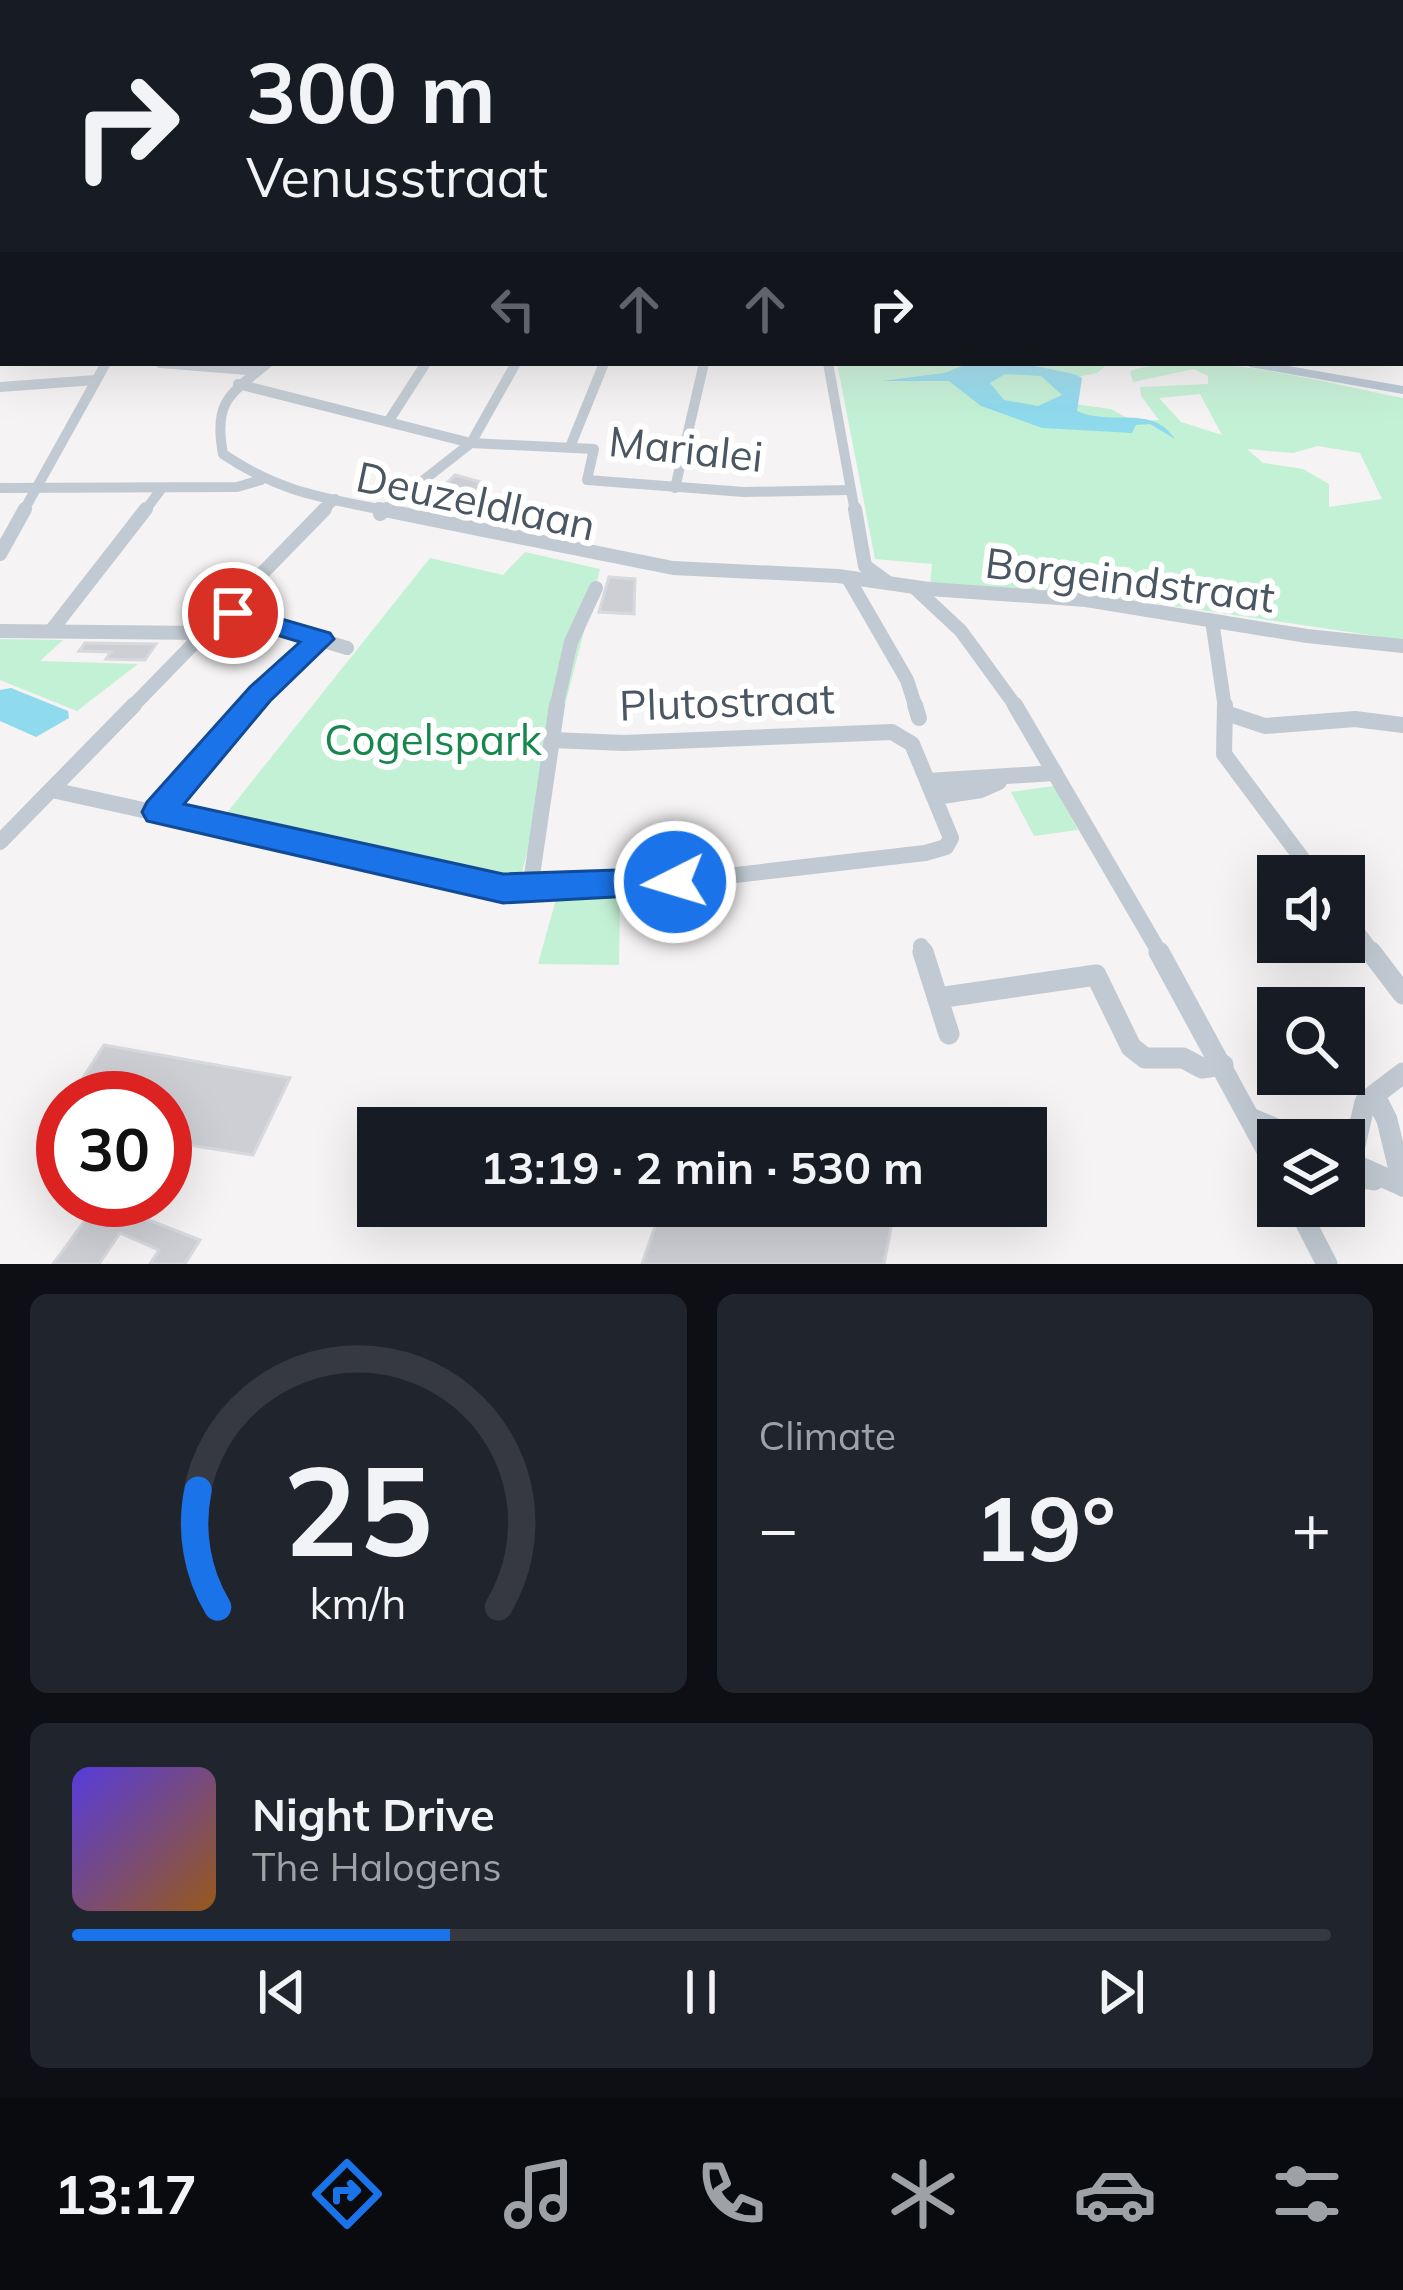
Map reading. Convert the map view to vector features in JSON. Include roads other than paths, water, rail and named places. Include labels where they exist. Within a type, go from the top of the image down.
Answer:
[{"type":"main road","points":[[1266,366],[1403,391]]},
{"type":"street","points":[[0,554],[106,366]]},
{"type":"street","points":[[388,422],[424,366]]},
{"type":"street","points":[[381,512],[471,443],[513,366]]},
{"type":"street","points":[[570,447],[603,366]]},
{"type":"street","points":[[676,488],[703,366]]},
{"type":"street","points":[[829,366],[866,566],[887,583]]},
{"type":"street","name":"Deuzeldlaan","points":[[260,367],[222,403],[215,418],[223,454],[259,481],[381,512],[608,558],[707,573],[848,578]]},
{"type":"street","points":[[0,387],[96,380]]},
{"type":"street","name":"Marialei","points":[[240,384],[471,443],[594,449],[587,480],[676,488],[850,490]]},
{"type":"street","points":[[0,488],[237,488],[259,481]]},
{"type":"street","points":[[51,631],[162,488]]},
{"type":"street","points":[[0,842],[332,501]]},
{"type":"street","points":[[848,578],[866,566]]},
{"type":"street","points":[[848,578],[914,587],[945,599],[989,660],[1257,1131]]},
{"type":"street","points":[[848,578],[907,680],[919,718]]},
{"type":"street","points":[[530,890],[570,648],[589,595],[596,588]]},
{"type":"street","name":"Borgeindstraat","points":[[945,599],[1086,600],[1403,646]]},
{"type":"street","points":[[225,611],[347,648]]},
{"type":"street","points":[[1212,621],[1226,713],[1224,754],[1299,855]]},
{"type":"street","points":[[0,631],[206,632]]},
{"type":"street","points":[[159,812],[260,694],[320,639]]},
{"type":"street","points":[[1226,713],[1265,726]]},
{"type":"street","points":[[1222,732],[1355,719],[1403,724]]},
{"type":"street","name":"Plutostraat","points":[[552,740],[624,743],[892,732],[912,744],[932,789]]},
{"type":"street","points":[[52,790],[503,889],[530,890],[632,887],[925,853],[946,847],[951,838],[932,789],[981,790],[1004,780],[1055,773]]},
{"type":"street","points":[[1365,943],[1403,994]]},
{"type":"street","points":[[921,946],[949,1034]]},
{"type":"street","points":[[938,998],[1096,975],[1131,1047],[1145,1058],[1183,1058],[1202,1068],[1223,1065]]},
{"type":"street","points":[[1360,1119],[1365,1102],[1403,1073]]},
{"type":"street","points":[[1376,1098],[1387,1120],[1403,1186]]},
{"type":"street","points":[[1250,1118],[1257,1121]]},
{"type":"street","points":[[1365,1173],[1403,1186]]},
{"type":"street","points":[[1308,1227],[1327,1264]]},
{"type":"water","points":[[962,366],[1035,366],[1082,378],[1077,411],[1154,422],[1175,439],[1150,424],[1136,425],[1132,433],[1042,428],[981,406],[949,381],[881,381]],"holes":[[[1005,374],[1041,376],[1062,395],[1038,406],[1004,400],[990,383]]]},
{"type":"water","points":[[11,688],[68,711],[69,718],[36,737],[0,721],[0,690]]},
{"type":"park label","name":"Cogelspark","points":[[433,740]]}]
